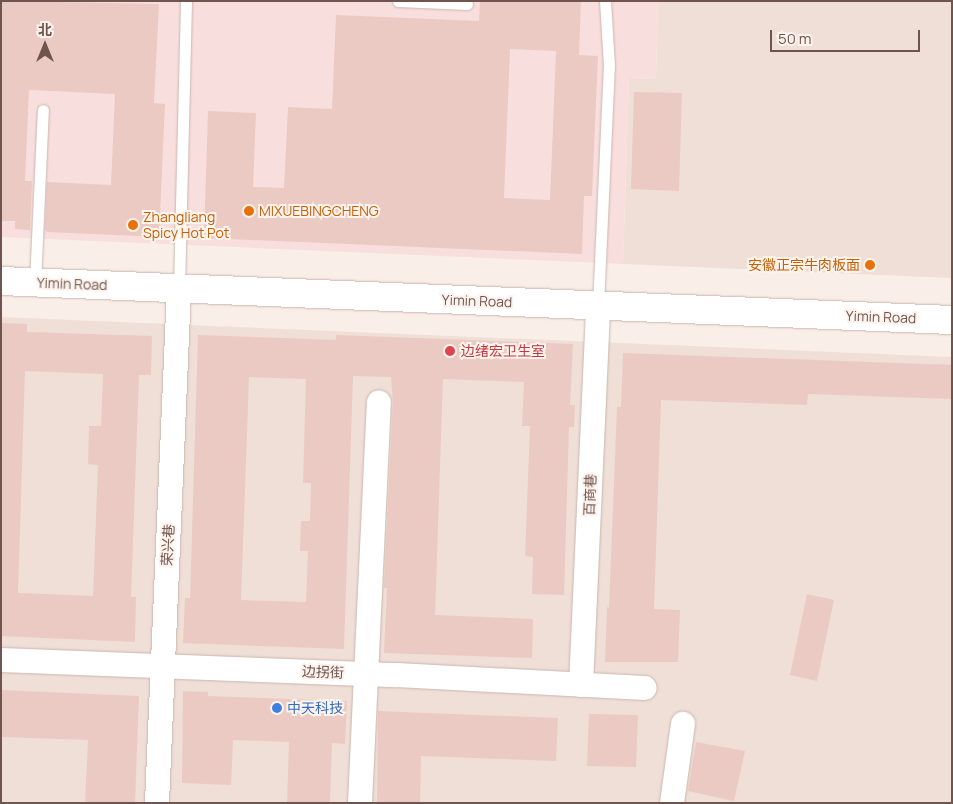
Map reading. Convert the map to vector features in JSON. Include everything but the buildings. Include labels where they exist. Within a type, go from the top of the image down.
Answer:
[{"type":"street","name":"Yimin Road","points":[[1,281],[952,320]]},
{"type":"street","name":"荣兴巷","points":[[157,803],[179,288]]},
{"type":"street","name":"百商巷","points":[[582,685],[598,306]]},
{"type":"street","points":[[360,803],[379,402]]},
{"type":"street","name":"边拐街","points":[[1,660],[366,674],[645,688]]},
{"type":"street","points":[[672,803],[683,724]]},
{"type":"lane","points":[[179,288],[186,1]]},
{"type":"lane","points":[[398,1],[467,4]]},
{"type":"lane","points":[[598,306],[608,66],[605,1]]},
{"type":"lane","points":[[35,282],[43,110]]},
{"type":"shaded area","points":[[1,1],[658,1],[656,79],[629,78],[623,264],[1,237]]},
{"type":"shaded area","points":[[658,1],[952,1],[952,278],[623,264],[629,78],[656,79]]},
{"type":"shaded area","points":[[1,317],[952,357],[952,803],[1,803]]},
{"type":"place","name":"MIXUEBINGCHENG","points":[[249,211]]},
{"type":"place","name":"Zhangliang Spicy Hot Pot","points":[[133,225]]},
{"type":"place","name":"安徽正宗牛肉板面","points":[[870,265]]},
{"type":"place","name":"边绪宏卫生室","points":[[450,351]]},
{"type":"place","name":"中天科技","points":[[277,708]]}]
